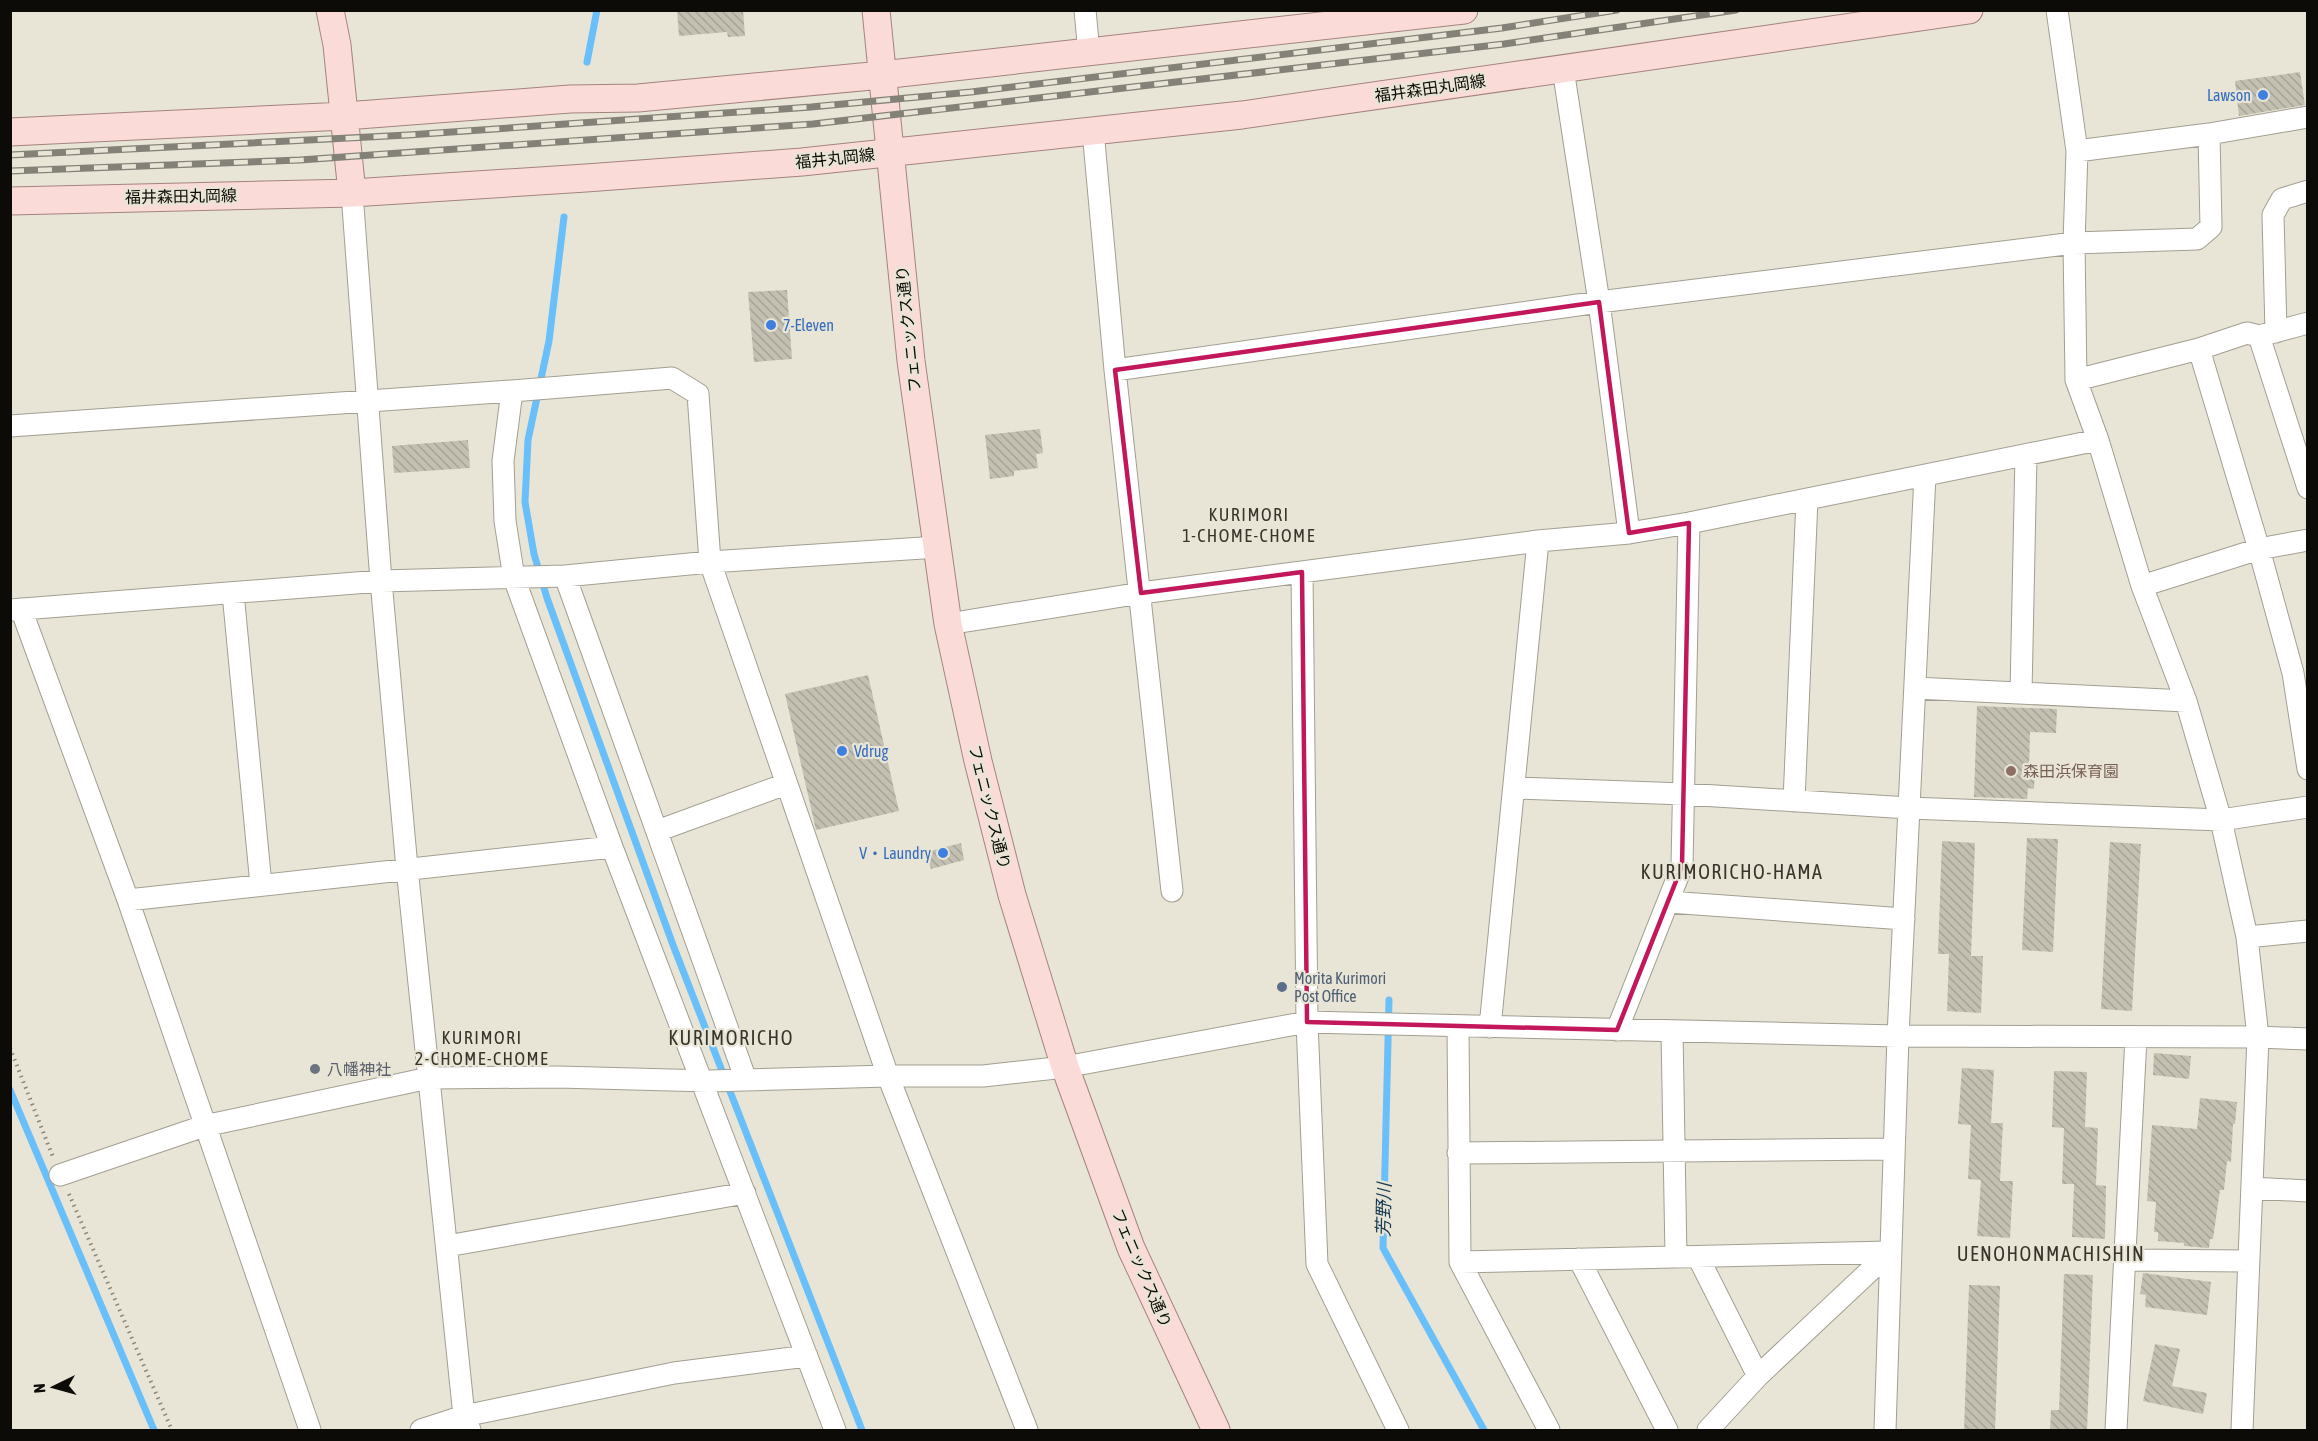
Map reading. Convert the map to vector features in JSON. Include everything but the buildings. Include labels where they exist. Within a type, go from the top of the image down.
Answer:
[{"type":"main road","points":[[330,10],[337,45],[352,193]]},
{"type":"main road","name":"福井丸岡線","points":[[352,193],[802,162],[889,152],[876,10]]},
{"type":"main road","points":[[10,132],[345,116],[570,99],[638,98],[1089,53],[1464,10]]},
{"type":"main road","name":"福井森田丸岡線","points":[[889,152],[1242,115],[1969,10]]},
{"type":"main road","name":"フェニックス通り","points":[[889,152],[911,361],[948,624],[978,761],[1012,895],[1065,1068],[1131,1248],[1216,1431]]},
{"type":"main road","name":"福井森田丸岡線","points":[[10,201],[352,193]]},
{"type":"street","points":[[1085,10],[1089,53]]},
{"type":"street","points":[[2057,10],[2077,151],[2074,243],[2076,380],[2098,440],[2142,586],[2186,701],[2221,820],[2247,937],[2258,1037],[2242,1431]]},
{"type":"street","points":[[1563,69],[1599,302],[1629,533]]},
{"type":"street","points":[[2077,151],[2209,134],[2307,117]]},
{"type":"street","points":[[1093,131],[1115,370],[1172,891]]},
{"type":"street","points":[[1115,370],[1599,302],[2074,243],[2197,239],[2211,227],[2209,134]]},
{"type":"street","points":[[2307,191],[2282,199],[2273,215],[2268,334],[2307,488]]},
{"type":"street","points":[[352,193],[381,581],[406,868],[467,1423]]},
{"type":"street","points":[[2076,380],[2199,349],[2247,333],[2268,334],[2307,323]]},
{"type":"street","points":[[2199,349],[2259,549],[2293,673],[2307,769]]},
{"type":"street","points":[[10,426],[512,392],[672,378],[698,394],[710,562],[888,1076],[1027,1431]]},
{"type":"street","points":[[512,392],[503,461],[505,521],[514,578],[612,847],[705,1080],[835,1431]]},
{"type":"street","points":[[948,624],[1141,593],[1538,541],[1629,533],[1689,523],[2098,440]]},
{"type":"street","points":[[2021,693],[2026,455]]},
{"type":"street","points":[[1885,1431],[1893,1149],[1925,475]]},
{"type":"street","points":[[1794,801],[1806,499]]},
{"type":"street","points":[[1617,1030],[1682,866],[1689,523]]},
{"type":"street","points":[[2142,586],[2259,549],[2307,540]]},
{"type":"street","points":[[1490,1027],[1538,541]]},
{"type":"street","points":[[310,1431],[128,900],[16,610],[381,581],[565,576],[710,562],[938,547]]},
{"type":"street","points":[[1302,572],[1307,1022],[1317,1264],[1398,1431]]},
{"type":"street","points":[[565,576],[746,1080]]},
{"type":"street","points":[[233,593],[261,885]]},
{"type":"street","points":[[1915,688],[2186,701]]},
{"type":"street","points":[[657,831],[786,784]]},
{"type":"street","points":[[1515,788],[1684,794],[1909,808],[2221,820],[2307,807]]},
{"type":"street","points":[[128,900],[612,847]]},
{"type":"street","points":[[1669,902],[1904,919]]},
{"type":"street","points":[[2247,937],[2307,931]]},
{"type":"street","points":[[60,1175],[204,1126],[429,1078],[746,1080],[983,1076],[1065,1068],[1307,1022],[1898,1036],[2307,1039]]},
{"type":"street","points":[[1458,1026],[1461,1262],[1550,1431]]},
{"type":"street","points":[[1672,1031],[1676,1257]]},
{"type":"street","points":[[2116,1431],[2136,1037]]},
{"type":"street","points":[[1458,1153],[1893,1149]]},
{"type":"street","points":[[2253,1188],[2307,1191]]},
{"type":"street","points":[[447,1245],[745,1193]]},
{"type":"street","points":[[1461,1262],[1890,1252]]},
{"type":"street","points":[[1708,1431],[1758,1376],[1890,1252]]},
{"type":"street","points":[[1698,1257],[1758,1376]]},
{"type":"street","points":[[1580,1259],[1667,1431]]},
{"type":"street","points":[[2125,1260],[2249,1261]]},
{"type":"street","points":[[421,1431],[467,1423],[674,1373],[807,1356]]},
{"type":"path","points":[[10,1048],[60,1175],[172,1431]]},
{"type":"highlighted area","points":[[1599,302],[1629,533],[1689,523],[1682,866],[1617,1030],[1307,1022],[1302,572],[1141,593],[1115,370]]},
{"type":"waterway","points":[[587,62],[597,10]]},
{"type":"waterway","points":[[564,217],[549,341],[528,440],[525,502],[534,554],[547,598],[673,945],[862,1430]]},
{"type":"waterway","name":"芳野川","points":[[1389,1000],[1383,1248],[1484,1430]]},
{"type":"waterway","points":[[10,1090],[154,1430]]},
{"type":"railway","points":[[10,155],[408,135],[811,107],[971,92],[1502,28],[1617,10]]},
{"type":"railway","points":[[10,171],[300,160],[813,124],[1504,44],[1736,10]]},
{"type":"place","name":"Lawson","points":[[2263,95]]},
{"type":"place","name":"7-Eleven","points":[[771,325]]},
{"type":"place","name":"Vdrug","points":[[842,751]]},
{"type":"place","name":"森田浜保育園","points":[[2011,771]]},
{"type":"place","name":"V・Laundry","points":[[943,853]]},
{"type":"place","name":"Morita Kurimori Post Office","points":[[1282,987]]},
{"type":"place","name":"八幡神社","points":[[315,1069]]},
{"type":"district","name":"KURIMORI 1-CHOME-CHOME","points":[[1249,525]]},
{"type":"district","name":"KURIMORICHO-HAMA","points":[[1732,872]]},
{"type":"district","name":"KURIMORICHO","points":[[731,1038]]},
{"type":"district","name":"KURIMORI 2-CHOME-CHOME","points":[[482,1048]]},
{"type":"district","name":"UENOHONMACHISHIN","points":[[2051,1254]]}]
